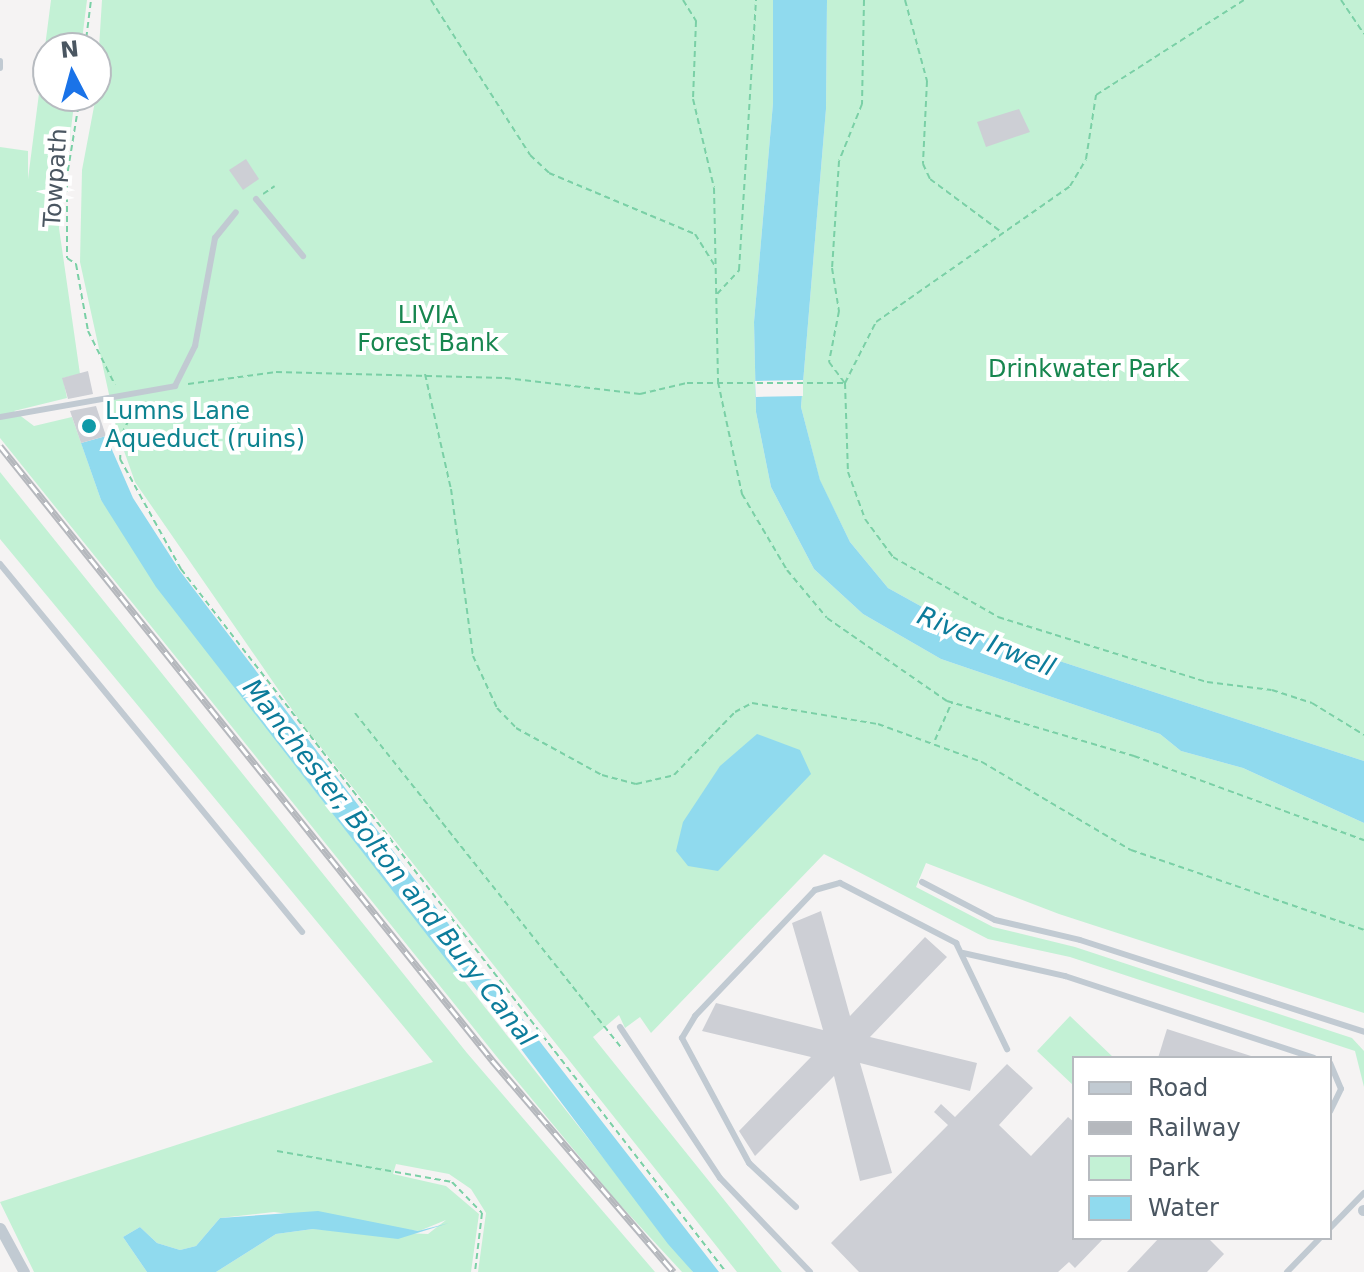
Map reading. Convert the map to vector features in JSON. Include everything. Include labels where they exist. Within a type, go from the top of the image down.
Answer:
[{"type":"street","points":[[0,1228],[24,1272]]},
{"type":"lane","points":[[0,61],[0,68]]},
{"type":"lane","points":[[256,199],[303,256]]},
{"type":"lane","points":[[0,417],[118,393],[175,386],[195,346],[215,238],[236,212]]},
{"type":"lane","points":[[0,564],[302,932]]},
{"type":"lane","points":[[922,882],[995,920],[1080,940],[1364,1032]]},
{"type":"lane","points":[[796,1207],[749,1163],[684,1048],[684,1028],[825,884],[854,888],[956,943],[1007,1049]]},
{"type":"lane","points":[[963,953],[1065,976],[1308,1056]]},
{"type":"lane","points":[[620,1027],[720,1178],[810,1272]]},
{"type":"lane","points":[[1332,1068],[1341,1089],[1332,1108]]},
{"type":"lane","points":[[1332,1226],[1364,1193]]},
{"type":"lane","points":[[1287,1272],[1318,1240]]},
{"type":"path","points":[[87,32],[91,0]]},
{"type":"path","points":[[431,0],[530,155],[549,173],[695,234],[715,267]]},
{"type":"path","points":[[683,0],[696,21],[699,56],[693,99],[711,169],[718,382],[742,494],[787,570],[827,618],[953,702],[1134,756],[1364,840]]},
{"type":"path","points":[[716,295],[739,270],[756,0]]},
{"type":"path","points":[[845,383],[829,362],[839,311],[832,268],[839,161],[862,104],[864,0]]},
{"type":"path","points":[[905,0],[927,81],[923,164],[930,179],[1002,233]]},
{"type":"path","points":[[1244,0],[1096,95],[1086,159],[1070,186],[876,322],[845,383],[848,472],[865,519],[893,557],[998,617],[1207,682],[1272,690],[1312,703],[1364,735]]},
{"type":"path","points":[[1341,0],[1364,34]]},
{"type":"path","name":"Towpath","points":[[77,112],[67,176],[67,258],[76,264],[88,331],[118,393]]},
{"type":"path","points":[[175,386],[276,372],[425,374],[640,394],[718,382],[845,383]]},
{"type":"path","points":[[425,374],[451,489],[473,656],[497,708],[516,728],[602,775],[636,784],[674,775],[735,712],[760,702],[934,741],[982,762],[1131,850],[1364,930]]},
{"type":"path","points":[[143,390],[118,451],[181,569],[726,1272]]},
{"type":"path","points":[[934,741],[953,702]]},
{"type":"path","points":[[355,713],[615,1048],[637,1052]]},
{"type":"path","points":[[277,1151],[452,1182],[482,1213],[475,1272]]},
{"type":"green space","points":[[51,0],[87,0],[83,32],[47,32]]},
{"type":"green space","name":"LIVIA Forest Bank","points":[[102,0],[773,0],[773,103],[754,322],[756,412],[771,487],[814,569],[863,614],[941,659],[1160,734],[1181,751],[1243,768],[1364,823],[1364,1013],[1059,914],[926,863],[916,887],[993,927],[1075,947],[1352,1038],[1364,1051],[1364,1087],[1355,1051],[1070,957],[988,939],[824,854],[651,1033],[640,1017],[625,1028],[619,1015],[593,1037],[782,1272],[737,1272],[300,721],[135,482],[117,431],[80,262],[82,170],[93,112],[112,112],[112,32],[100,32]]},
{"type":"green space","name":"Drinkwater Park","points":[[827,0],[1364,0],[1364,761],[962,629],[888,588],[850,542],[820,481],[801,407],[826,109]]},
{"type":"green space","points":[[37,112],[73,112],[59,228],[80,374],[63,378],[67,398],[14,411],[34,426],[72,417],[101,500],[315,791],[693,1272],[682,1272],[613,1197],[0,438],[0,147],[28,151],[28,179]]},
{"type":"green space","points":[[0,472],[467,1053],[655,1272],[478,1272],[486,1213],[471,1189],[449,1174],[396,1164],[393,1174],[446,1186],[479,1214],[471,1272],[216,1272],[276,1234],[313,1229],[428,1234],[446,1220],[419,1231],[274,1212],[220,1218],[196,1246],[180,1250],[157,1243],[140,1227],[123,1237],[147,1272],[34,1272],[0,1202],[433,1062],[0,539]]},
{"type":"green space","points":[[1070,1016],[1112,1056],[1072,1056],[1072,1084],[1037,1051]]},
{"type":"water","name":"River Irwell","points":[[773,0],[827,0],[826,109],[801,407],[820,480],[850,542],[888,588],[962,629],[1364,761],[1364,823],[1243,768],[1181,751],[1160,734],[941,659],[863,614],[814,569],[771,487],[756,412],[754,322],[773,103]]},
{"type":"water","name":"Manchester, Bolton and Bury Canal","points":[[106,436],[133,498],[180,571],[473,956],[482,977],[492,980],[719,1272],[693,1272],[668,1244],[463,972],[455,971],[156,587],[101,500],[81,443]]},
{"type":"water","points":[[757,734],[800,750],[811,774],[718,871],[688,866],[676,851],[683,822],[720,766]]},
{"type":"water","points":[[318,1211],[418,1231],[449,1223],[398,1239],[313,1229],[276,1234],[216,1272],[147,1272],[123,1237],[140,1227],[157,1243],[180,1250],[196,1246],[220,1218]]},
{"type":"pier","points":[[803,380],[803,396],[756,397],[755,381]]},
{"type":"building","points":[[1019,109],[1030,132],[986,147],[977,122]]},
{"type":"building","points":[[246,159],[259,179],[243,190],[229,170]]},
{"type":"building","name":"Lumns Lane Aqueduct (ruins)","points":[[88,371],[93,394],[68,399],[62,378]]},
{"type":"building","name":"Lumns Lane Aqueduct (ruins)","points":[[96,406],[106,436],[81,443],[70,411]]},
{"type":"building","points":[[821,911],[850,1016],[925,937],[947,957],[870,1037],[977,1063],[970,1091],[860,1063],[892,1173],[860,1181],[834,1076],[755,1156],[739,1131],[811,1057],[702,1031],[716,1003],[823,1030],[792,923]]},
{"type":"building","points":[[1167,1029],[1251,1056],[1159,1056]]},
{"type":"building","points":[[1007,1064],[1033,1088],[999,1125],[1031,1156],[1068,1117],[1072,1120],[1072,1240],[1102,1240],[1075,1268],[1069,1262],[1058,1272],[859,1272],[831,1243],[948,1125],[934,1112],[941,1104],[955,1117]]},
{"type":"building","points":[[1157,1240],[1210,1240],[1224,1254],[1207,1272],[1127,1272]]},
{"type":"railway","points":[[0,446],[492,1060],[674,1272]]},
{"type":"place","name":"Lumns Lane Aqueduct (ruins)","points":[[89,426]]}]
